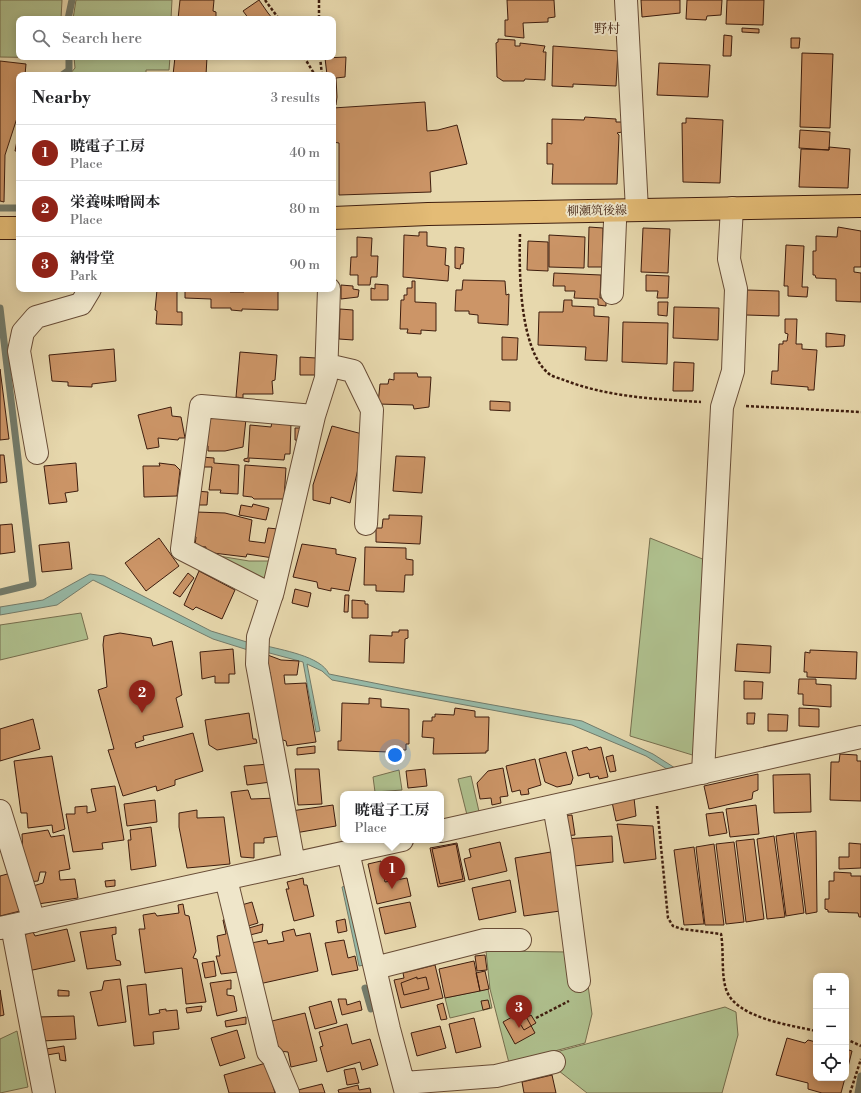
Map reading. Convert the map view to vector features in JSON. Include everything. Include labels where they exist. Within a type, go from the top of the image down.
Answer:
[{"type":"main road","name":"柳瀬筑後線","points":[[336,218],[444,214],[861,206]]},
{"type":"main road","points":[[0,228],[16,228]]},
{"type":"street","points":[[626,0],[637,210]]},
{"type":"street","points":[[703,773],[722,407],[733,371],[736,288],[729,259],[732,208]]},
{"type":"street","points":[[612,293],[614,222]]},
{"type":"street","points":[[37,453],[19,351],[23,332],[36,317],[81,304],[88,292]]},
{"type":"street","points":[[294,864],[257,664],[258,637],[272,595],[314,416],[326,378],[328,292]]},
{"type":"street","points":[[327,365],[353,371],[372,410],[366,524]]},
{"type":"street","points":[[272,595],[182,549],[201,406],[314,416]]},
{"type":"street","points":[[444,830],[861,737]]},
{"type":"street","points":[[554,806],[562,850],[579,981]]},
{"type":"street","points":[[0,811],[34,921]]},
{"type":"street","points":[[44,1093],[6,927],[388,843]]},
{"type":"street","points":[[348,852],[388,1028],[405,1088],[462,1078],[496,1076],[554,1062]]},
{"type":"street","points":[[226,879],[268,1052],[273,1057],[288,1093]]},
{"type":"street","points":[[375,968],[485,940],[520,940]]},
{"type":"street","points":[[462,1078],[482,1093]]},
{"type":"path","points":[[266,0],[277,16]]},
{"type":"path","points":[[319,0],[319,16]]},
{"type":"path","points":[[306,60],[313,72]]},
{"type":"path","points":[[320,60],[322,72]]},
{"type":"path","points":[[520,227],[519,270],[526,331],[536,359],[548,374],[575,384]]},
{"type":"path","points":[[654,784],[668,918],[673,926],[682,929],[721,934],[725,988],[730,999],[739,1008],[755,1016],[813,1031]]},
{"type":"path","points":[[536,1018],[575,998],[579,981]]},
{"type":"path","points":[[849,1040],[861,1046]]},
{"type":"path","points":[[850,1093],[861,1059]]},
{"type":"green space","points":[[0,0],[62,0],[61,16],[16,16],[16,57],[0,57]]},
{"type":"green space","points":[[76,0],[172,0],[171,16],[73,16]]},
{"type":"green space","points":[[74,60],[170,60],[169,70],[146,70],[146,72],[72,72],[75,68]]},
{"type":"green space","points":[[650,538],[710,562],[699,757],[630,736]]},
{"type":"green space","points":[[219,556],[249,561],[271,561],[268,578],[260,581]]},
{"type":"green space","points":[[81,613],[88,639],[0,660],[0,625]]},
{"type":"green space","points":[[399,770],[402,790],[375,791],[373,777]]},
{"type":"green space","points":[[471,776],[480,816],[468,819],[458,779]]},
{"type":"green space","points":[[583,949],[592,1014],[585,1043],[509,1063],[490,989],[486,951],[570,952]]},
{"type":"green space","points":[[488,989],[492,1008],[450,1018],[445,998]]},
{"type":"green space","points":[[725,1007],[736,1012],[738,1035],[722,1093],[587,1093],[559,1071],[556,1052]]},
{"type":"green space","points":[[17,1031],[28,1087],[0,1093],[0,1039]]},
{"type":"shaded area","points":[[90,574],[104,576],[211,631],[250,643],[248,650],[213,639],[93,580],[57,605],[0,615],[0,607],[43,600]]},
{"type":"shaded area","points":[[263,645],[309,658],[325,668],[329,674],[582,721],[653,754],[675,768],[670,771],[646,756],[572,725],[332,680],[322,671],[307,664],[320,731],[316,732],[303,662],[262,651]]},
{"type":"shaded area","points":[[346,886],[364,965],[359,966],[342,887]]},
{"type":"building","points":[[180,0],[214,0],[213,11],[216,12],[216,16],[178,16]]},
{"type":"building","points":[[259,0],[270,16],[247,16],[243,11]]},
{"type":"building","points":[[507,0],[554,0],[555,17],[548,18],[548,22],[523,23],[524,38],[505,36],[505,20],[508,20]]},
{"type":"building","points":[[641,0],[680,0],[680,13],[642,17]]},
{"type":"building","points":[[687,0],[722,0],[721,15],[707,16],[706,20],[686,19]]},
{"type":"building","points":[[727,0],[764,0],[763,25],[726,24]]},
{"type":"building","points":[[742,28],[759,29],[759,33],[742,32]]},
{"type":"building","points":[[724,35],[732,36],[731,56],[723,56]]},
{"type":"building","points":[[791,38],[800,38],[799,48],[791,48]]},
{"type":"building","points":[[498,39],[515,40],[515,46],[520,46],[520,43],[545,46],[543,52],[546,52],[545,80],[525,79],[524,81],[503,81],[497,77],[496,43],[498,42]]},
{"type":"building","points":[[553,46],[618,51],[616,86],[573,84],[573,87],[552,86]]},
{"type":"building","points":[[802,53],[833,54],[830,128],[800,127]]},
{"type":"building","points":[[336,57],[346,57],[345,77],[336,78],[336,72],[327,72],[325,60],[336,60]]},
{"type":"building","points":[[175,60],[207,60],[206,72],[173,72]]},
{"type":"building","points":[[0,61],[26,64],[25,72],[16,72],[16,121],[5,155],[4,202],[0,201]]},
{"type":"building","points":[[659,63],[710,65],[708,97],[657,95]]},
{"type":"building","points":[[336,78],[337,97],[336,105]]},
{"type":"building","points":[[425,102],[427,131],[457,125],[467,164],[430,172],[431,192],[339,195],[339,143],[336,142],[336,108]]},
{"type":"building","points":[[585,117],[616,119],[616,122],[622,122],[622,132],[617,133],[619,135],[617,184],[552,184],[553,164],[547,164],[547,143],[552,144],[552,119],[584,120]]},
{"type":"building","points":[[686,118],[723,120],[720,183],[683,182],[682,123],[686,123]]},
{"type":"building","points":[[800,130],[830,132],[829,150],[799,148]]},
{"type":"building","points":[[829,147],[850,149],[848,188],[799,187],[801,149],[829,150]]},
{"type":"building","points":[[589,227],[603,228],[602,267],[588,267]]},
{"type":"building","points":[[838,227],[861,231],[861,267],[854,267],[854,272],[861,273],[861,302],[836,301],[836,279],[816,278],[815,275],[813,275],[813,251],[816,251],[816,236],[837,237]]},
{"type":"building","points":[[643,228],[670,229],[668,273],[641,272]]},
{"type":"building","points":[[419,232],[427,232],[427,246],[446,248],[445,265],[449,266],[448,281],[403,277],[404,235],[419,236]]},
{"type":"building","points":[[549,235],[585,237],[584,268],[549,267]]},
{"type":"building","points":[[357,237],[372,238],[371,256],[378,256],[377,277],[371,277],[370,285],[358,285],[358,275],[350,275],[351,257],[357,257]]},
{"type":"building","points":[[528,241],[548,242],[548,271],[527,270]]},
{"type":"building","points":[[786,245],[804,246],[802,287],[808,287],[807,297],[788,296],[788,286],[784,286]]},
{"type":"building","points":[[455,247],[464,248],[463,264],[461,264],[460,269],[455,268]]},
{"type":"building","points":[[554,273],[601,275],[600,298],[606,298],[606,306],[598,305],[598,299],[574,298],[575,291],[565,291],[565,286],[553,286]]},
{"type":"building","points":[[646,275],[669,276],[668,298],[657,298],[658,291],[646,291]]},
{"type":"building","points":[[463,280],[505,281],[506,295],[509,294],[508,325],[478,323],[478,315],[469,314],[469,311],[455,311],[456,290],[462,290]]},
{"type":"building","points":[[412,281],[415,281],[415,302],[436,303],[436,331],[421,330],[421,334],[407,333],[408,329],[400,329],[401,300],[404,300],[404,295],[407,295],[407,288],[412,288]]},
{"type":"building","points":[[375,284],[388,285],[388,300],[371,300],[371,288],[375,289]]},
{"type":"building","points":[[341,285],[353,286],[353,289],[359,290],[358,297],[341,299]]},
{"type":"building","points":[[747,290],[779,291],[779,316],[746,315]]},
{"type":"building","points":[[157,292],[177,292],[177,312],[182,312],[182,325],[156,324],[157,311],[155,310]]},
{"type":"building","points":[[185,292],[278,292],[278,310],[242,309],[242,311],[231,310],[231,308],[211,308],[211,299],[185,298]]},
{"type":"building","points":[[564,300],[572,300],[572,306],[594,307],[594,316],[609,317],[607,361],[585,360],[586,347],[538,345],[539,312],[563,312]]},
{"type":"building","points":[[658,302],[668,302],[667,316],[658,315]]},
{"type":"building","points":[[674,307],[719,308],[718,340],[673,338]]},
{"type":"building","points":[[340,309],[353,310],[353,340],[339,339]]},
{"type":"building","points":[[785,319],[797,319],[796,344],[802,344],[802,349],[817,350],[814,390],[808,390],[808,387],[771,384],[772,371],[778,371],[779,344],[783,344],[783,341],[787,341],[788,334],[785,333]]},
{"type":"building","points":[[623,322],[668,323],[667,364],[622,362]]},
{"type":"building","points":[[826,333],[845,335],[844,346],[826,347]]},
{"type":"building","points":[[502,337],[518,338],[517,360],[502,360]]},
{"type":"building","points":[[114,349],[116,381],[92,384],[92,387],[68,386],[68,382],[52,381],[49,355]]},
{"type":"building","points":[[240,352],[277,355],[275,380],[272,381],[273,394],[243,394],[243,398],[236,397]]},
{"type":"building","points":[[300,357],[316,358],[316,375],[300,375]]},
{"type":"building","points":[[674,362],[694,363],[693,391],[673,391]]},
{"type":"building","points":[[0,369],[9,439],[0,440]]},
{"type":"building","points":[[394,373],[417,373],[418,377],[431,377],[429,407],[414,409],[413,405],[378,404],[380,384],[388,384],[389,379],[394,380]]},
{"type":"building","points":[[490,401],[510,402],[510,411],[490,410]]},
{"type":"building","points":[[171,407],[172,416],[181,417],[185,438],[179,438],[178,440],[158,438],[159,447],[147,449],[138,415]]},
{"type":"building","points":[[206,416],[246,419],[243,447],[225,451],[208,451],[208,446],[204,443]]},
{"type":"building","points":[[272,422],[291,423],[290,454],[285,454],[284,460],[249,458],[249,462],[244,461],[244,459],[248,458],[250,425],[271,427]]},
{"type":"building","points":[[332,426],[366,435],[350,503],[331,497],[330,504],[313,500],[313,485]]},
{"type":"building","points":[[295,428],[302,428],[301,441],[295,440]]},
{"type":"building","points":[[0,455],[4,455],[7,482],[0,483]]},
{"type":"building","points":[[396,456],[425,457],[422,493],[393,491]]},
{"type":"building","points":[[201,457],[214,458],[214,463],[239,465],[238,494],[220,493],[221,490],[209,490],[212,467],[200,467]]},
{"type":"building","points":[[76,463],[78,491],[65,493],[67,502],[49,504],[44,466]]},
{"type":"building","points":[[159,463],[175,465],[180,470],[177,496],[144,497],[143,466],[160,466]]},
{"type":"building","points":[[245,465],[286,468],[284,499],[254,499],[252,497],[243,496]]},
{"type":"building","points":[[196,491],[208,492],[207,505],[196,505]]},
{"type":"building","points":[[253,504],[269,508],[266,520],[239,515],[241,505],[252,507]]},
{"type":"building","points":[[196,512],[225,513],[252,520],[249,541],[265,543],[268,528],[278,529],[273,558],[247,554],[246,557],[205,552],[206,547],[195,546],[196,537],[193,535]]},
{"type":"building","points":[[389,515],[422,516],[420,544],[376,542],[376,528],[382,528],[383,519],[389,519]]},
{"type":"building","points":[[12,524],[15,552],[0,554],[0,525]]},
{"type":"building","points":[[159,538],[179,566],[146,591],[125,563]]},
{"type":"building","points":[[69,542],[72,569],[42,572],[39,545]]},
{"type":"building","points":[[302,544],[336,549],[336,554],[356,558],[349,591],[331,588],[331,591],[318,588],[317,582],[293,577]]},
{"type":"building","points":[[365,547],[406,548],[406,559],[413,560],[413,575],[405,575],[404,592],[376,591],[376,585],[364,585]]},
{"type":"building","points":[[199,571],[235,590],[222,619],[196,607],[193,610],[184,605]]},
{"type":"building","points":[[188,573],[194,578],[180,597],[173,593]]},
{"type":"building","points":[[295,589],[311,593],[308,607],[292,603]]},
{"type":"building","points":[[345,595],[349,595],[348,612],[344,612]]},
{"type":"building","points":[[352,600],[365,601],[365,604],[368,604],[368,618],[352,618]]},
{"type":"building","points":[[399,630],[408,630],[408,638],[405,639],[404,663],[369,662],[370,635],[392,636],[392,632],[399,632]]},
{"type":"building","points":[[120,633],[151,638],[153,646],[172,641],[182,695],[176,698],[183,727],[143,736],[144,740],[135,743],[136,748],[193,733],[203,771],[175,780],[175,785],[157,791],[156,786],[123,796],[108,750],[114,749],[98,690],[107,687],[103,645],[104,636]]},
{"type":"building","points":[[737,644],[771,646],[770,673],[735,671]]},
{"type":"building","points":[[233,649],[235,674],[229,674],[229,683],[215,683],[215,676],[202,679],[200,652]]},
{"type":"building","points":[[810,650],[857,652],[856,679],[807,677],[807,672],[804,672],[805,652],[810,653]]},
{"type":"building","points":[[265,654],[281,660],[299,661],[297,675],[284,675],[285,684],[306,683],[316,742],[287,746],[286,741],[280,739],[270,672],[267,669]]},
{"type":"building","points":[[799,679],[816,679],[816,684],[831,685],[831,707],[803,705],[803,694],[798,694]]},
{"type":"building","points":[[744,681],[763,682],[762,699],[744,699]]},
{"type":"building","points":[[369,698],[381,699],[381,707],[409,709],[409,744],[406,744],[406,750],[388,750],[388,752],[338,750],[338,741],[341,741],[342,703],[369,704]]},
{"type":"building","points":[[455,708],[475,711],[475,717],[489,717],[488,751],[486,751],[486,753],[433,754],[434,738],[422,737],[423,721],[432,721],[432,717],[435,717],[435,714],[454,715]]},
{"type":"building","points":[[799,708],[819,709],[819,727],[799,726]]},
{"type":"building","points":[[249,713],[253,739],[256,739],[257,743],[217,750],[209,745],[205,720]]},
{"type":"building","points":[[747,713],[755,713],[754,724],[747,724]]},
{"type":"building","points":[[768,714],[788,715],[787,731],[768,731]]},
{"type":"building","points":[[33,719],[40,749],[0,761],[0,729]]},
{"type":"building","points":[[315,746],[315,753],[297,755],[297,748]]},
{"type":"building","points":[[587,747],[589,750],[601,747],[608,777],[599,779],[598,776],[590,778],[589,773],[578,776],[572,751]]},
{"type":"building","points":[[566,752],[573,778],[571,784],[557,787],[545,782],[539,759]]},
{"type":"building","points":[[840,754],[857,755],[857,761],[861,761],[861,801],[830,800],[831,762],[839,762]]},
{"type":"building","points":[[613,755],[616,771],[610,772],[606,757]]},
{"type":"building","points":[[52,756],[65,829],[53,833],[52,825],[28,828],[27,813],[21,813],[14,761]]},
{"type":"building","points":[[535,759],[541,785],[528,789],[529,794],[521,795],[520,790],[512,792],[506,766]]},
{"type":"building","points":[[270,764],[271,782],[247,785],[244,766]]},
{"type":"building","points":[[503,768],[508,796],[500,797],[501,803],[492,805],[491,798],[480,799],[477,783],[488,771]]},
{"type":"building","points":[[295,769],[319,769],[322,804],[298,805]]},
{"type":"building","points":[[425,769],[427,786],[408,788],[406,771]]},
{"type":"building","points":[[758,774],[758,790],[753,792],[752,799],[709,809],[704,786]]},
{"type":"building","points":[[810,774],[811,812],[774,813],[773,775]]},
{"type":"building","points":[[115,786],[124,840],[102,843],[103,849],[73,852],[66,814],[75,814],[75,807],[87,806],[87,813],[96,811],[91,789]]},
{"type":"building","points":[[248,790],[251,799],[277,798],[280,836],[264,838],[264,843],[254,843],[254,858],[241,857],[231,792]]},
{"type":"building","points":[[634,798],[636,816],[616,821],[612,802]]},
{"type":"building","points":[[155,800],[157,822],[127,826],[124,804]]},
{"type":"building","points":[[333,805],[336,826],[295,833],[291,811]]},
{"type":"building","points":[[756,805],[759,834],[730,837],[726,809]]},
{"type":"building","points":[[197,810],[197,818],[224,817],[230,864],[187,868],[179,827],[179,813]]},
{"type":"building","points":[[723,812],[727,833],[709,836],[706,814]]},
{"type":"building","points":[[572,815],[575,835],[564,836],[560,816]]},
{"type":"building","points":[[617,824],[653,826],[656,859],[624,863]]},
{"type":"building","points":[[151,827],[156,866],[131,870],[128,840],[131,840],[130,830]]},
{"type":"building","points":[[48,830],[51,837],[64,835],[70,869],[59,871],[60,880],[75,879],[78,898],[38,904],[33,886],[43,883],[46,872],[40,872],[38,881],[28,882],[23,859],[22,834]]},
{"type":"building","points":[[816,831],[817,912],[806,914],[796,833]]},
{"type":"building","points":[[794,833],[804,913],[786,916],[776,836]]},
{"type":"building","points":[[612,836],[613,862],[574,866],[564,839]]},
{"type":"building","points":[[774,836],[785,917],[767,919],[757,839]]},
{"type":"building","points":[[754,839],[764,919],[746,922],[736,841]]},
{"type":"building","points":[[500,842],[507,871],[469,880],[464,859],[471,857],[469,849]]},
{"type":"building","points":[[734,842],[744,922],[726,924],[716,844]]},
{"type":"building","points":[[457,843],[465,881],[438,887],[430,848]]},
{"type":"building","points":[[849,843],[861,844],[861,868],[839,869],[839,857],[849,857]]},
{"type":"building","points":[[456,844],[463,879],[440,884],[432,849]]},
{"type":"building","points":[[714,844],[724,925],[705,925],[696,847]]},
{"type":"building","points":[[694,847],[704,924],[684,925],[674,850]]},
{"type":"building","points":[[551,852],[560,911],[524,916],[515,858]]},
{"type":"building","points":[[381,861],[385,882],[407,878],[411,896],[377,904],[368,864]]},
{"type":"building","points":[[834,872],[851,873],[851,876],[861,876],[861,917],[859,917],[858,913],[828,912],[828,910],[825,909],[825,899],[829,899],[829,881],[834,881]]},
{"type":"building","points":[[11,873],[20,911],[0,916],[0,876]]},
{"type":"building","points":[[303,878],[304,885],[307,885],[314,916],[294,921],[286,889],[289,889],[287,882]]},
{"type":"building","points":[[115,880],[115,886],[106,887],[105,881]]},
{"type":"building","points":[[510,880],[516,912],[479,920],[472,888]]},
{"type":"building","points":[[252,902],[258,923],[245,927],[238,906]]},
{"type":"building","points":[[410,902],[416,927],[385,934],[379,908]]},
{"type":"building","points":[[183,904],[185,915],[189,916],[196,951],[193,958],[197,959],[206,1002],[186,1004],[182,968],[145,973],[139,929],[145,929],[143,915],[155,913],[157,916],[179,913],[178,905]]},
{"type":"building","points":[[228,919],[238,972],[221,974],[216,956],[220,956],[217,936],[226,934],[223,920]]},
{"type":"building","points":[[345,919],[347,931],[338,933],[336,921]]},
{"type":"building","points":[[263,924],[262,932],[250,935],[249,928]]},
{"type":"building","points":[[116,927],[116,934],[112,935],[116,960],[120,961],[121,965],[87,969],[80,932]]},
{"type":"building","points":[[67,929],[75,961],[28,971],[20,936],[33,932],[35,936]]},
{"type":"building","points":[[294,929],[296,936],[310,933],[318,971],[259,984],[251,943],[267,940],[268,944],[284,941],[282,932]]},
{"type":"building","points":[[344,940],[348,958],[355,956],[358,970],[332,975],[325,943]]},
{"type":"building","points":[[485,955],[487,970],[477,971],[475,956]]},
{"type":"building","points":[[214,961],[216,976],[205,978],[202,963]]},
{"type":"building","points":[[474,961],[480,991],[445,998],[439,969]]},
{"type":"building","points":[[435,965],[443,998],[401,1008],[394,980],[404,978],[403,973]]},
{"type":"building","points":[[485,971],[489,989],[480,991],[476,973]]},
{"type":"building","points":[[417,977],[417,979],[426,977],[429,989],[404,995],[401,983]]},
{"type":"building","points":[[120,979],[126,1022],[98,1026],[90,992],[102,990],[104,981]]},
{"type":"building","points":[[231,980],[231,989],[227,989],[227,995],[234,996],[237,1011],[217,1016],[210,983]]},
{"type":"building","points":[[146,984],[149,1015],[160,1013],[159,1010],[177,1010],[179,1029],[153,1032],[154,1044],[134,1046],[127,986]]},
{"type":"building","points":[[0,990],[4,1015],[0,1016]]},
{"type":"building","points":[[58,990],[69,991],[69,996],[58,996]]},
{"type":"building","points":[[338,999],[346,999],[347,1005],[360,1001],[362,1010],[342,1015]]},
{"type":"building","points":[[488,1000],[490,1008],[483,1010],[481,1001]]},
{"type":"building","points":[[331,1001],[337,1023],[315,1029],[309,1007]]},
{"type":"building","points":[[443,1003],[447,1019],[441,1020],[437,1005]]},
{"type":"building","points":[[202,1006],[201,1011],[187,1013],[186,1008]]},
{"type":"building","points":[[523,1011],[535,1033],[515,1044],[503,1022]]},
{"type":"building","points":[[305,1013],[317,1061],[291,1067],[288,1052],[279,1051],[272,1021]]},
{"type":"building","points":[[531,1015],[536,1023],[524,1030],[519,1022]]},
{"type":"building","points":[[74,1016],[76,1039],[43,1041],[38,1017]]},
{"type":"building","points":[[246,1017],[246,1024],[226,1027],[225,1021]]},
{"type":"building","points":[[474,1018],[481,1047],[456,1053],[449,1024]]},
{"type":"building","points":[[347,1024],[352,1044],[370,1039],[378,1065],[362,1070],[360,1062],[327,1072],[320,1047],[323,1046],[319,1032]]},
{"type":"building","points":[[440,1026],[446,1048],[417,1056],[411,1033]]},
{"type":"building","points":[[237,1030],[245,1058],[220,1066],[211,1038]]},
{"type":"building","points":[[787,1038],[805,1043],[808,1040],[813,1041],[813,1081],[844,1081],[841,1093],[822,1093],[808,1089],[808,1083],[776,1075]]},
{"type":"building","points":[[64,1046],[66,1061],[60,1060],[59,1053],[47,1055],[46,1049]]},
{"type":"building","points":[[849,1050],[852,1051],[849,1063]]},
{"type":"building","points":[[266,1063],[275,1093],[229,1093],[224,1075]]},
{"type":"building","points":[[355,1068],[359,1083],[347,1085],[344,1070]]},
{"type":"building","points":[[552,1075],[556,1093],[524,1093],[522,1082]]},
{"type":"building","points":[[322,1084],[325,1093],[299,1093],[298,1090]]},
{"type":"building","points":[[358,1085],[359,1090],[370,1088],[371,1093],[339,1093],[338,1090]]},
{"type":"waterway","points":[[69,16],[72,0]]},
{"type":"waterway","points":[[66,72],[69,70],[69,60]]},
{"type":"waterway","points":[[0,208],[16,208]]},
{"type":"waterway","points":[[0,308],[33,584],[0,592]]},
{"type":"waterway","points":[[365,988],[371,1009]]},
{"type":"waterway","points":[[858,1093],[861,1076]]},
{"type":"place","name":"栄養味噌岡本","points":[[142,713]]},
{"type":"place","name":"暁電子工房","points":[[392,889]]},
{"type":"place","name":"納骨堂","points":[[519,1028]]},
{"type":"district","name":"野村","points":[[607,29]]}]
